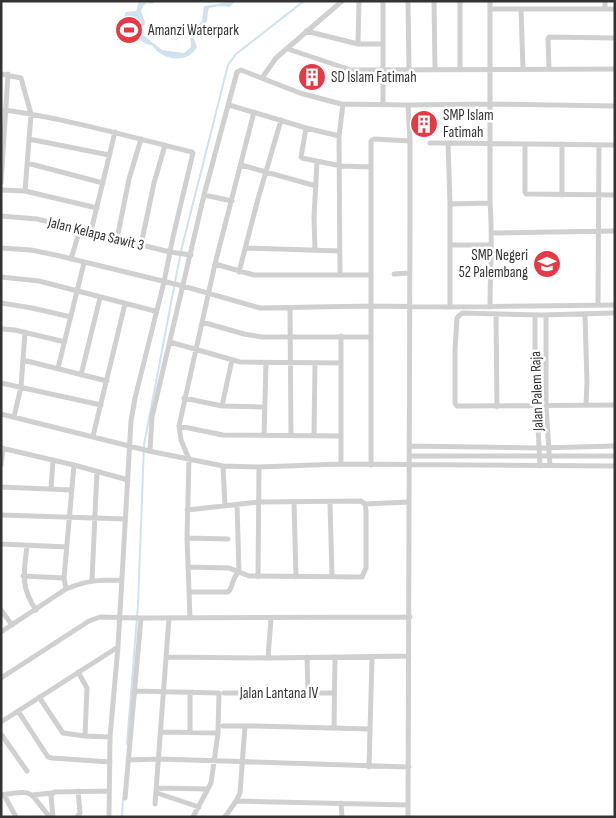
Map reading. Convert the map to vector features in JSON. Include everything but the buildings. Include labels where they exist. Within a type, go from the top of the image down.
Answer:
[{"type":"street","points":[[262,78],[276,58],[342,1]]},
{"type":"street","points":[[358,44],[359,1]]},
{"type":"street","points":[[383,1],[383,105]]},
{"type":"street","points":[[408,1],[409,69]]},
{"type":"street","points":[[434,1],[435,69]]},
{"type":"street","points":[[460,1],[460,70]]},
{"type":"street","points":[[490,1],[490,203],[493,233],[490,245],[490,307]]},
{"type":"street","points":[[575,1],[575,10]]},
{"type":"street","points":[[605,1],[605,9]]},
{"type":"street","points":[[490,9],[615,9]]},
{"type":"street","points":[[521,9],[523,69]]},
{"type":"street","points":[[306,31],[358,44],[383,44]]},
{"type":"street","points":[[549,69],[548,39],[550,37],[615,38]]},
{"type":"street","points":[[288,49],[351,70],[615,69]]},
{"type":"street","points":[[150,451],[152,417],[188,255],[237,72],[241,70],[300,93],[343,104],[615,106]]},
{"type":"street","points":[[1,74],[21,78],[31,114],[25,191]]},
{"type":"street","points":[[1,183],[8,74]]},
{"type":"street","points":[[340,275],[339,136],[343,104]]},
{"type":"street","points":[[229,105],[339,136]]},
{"type":"street","points":[[408,105],[410,141],[408,817]]},
{"type":"street","points":[[5,110],[141,138],[192,152],[193,154],[173,253],[156,311],[135,398],[121,580],[121,618],[110,737],[109,817]]},
{"type":"street","points":[[190,618],[187,538],[189,459],[181,440],[179,426],[202,322],[254,112]]},
{"type":"street","points":[[239,272],[281,120]]},
{"type":"street","points":[[306,128],[301,157],[340,166],[371,167]]},
{"type":"street","points":[[91,232],[115,132]]},
{"type":"street","points":[[117,239],[129,179],[141,138]]},
{"type":"street","points":[[29,139],[110,155]]},
{"type":"street","points":[[372,465],[370,275],[372,140],[410,141]]},
{"type":"street","points":[[430,143],[490,142],[615,145]]},
{"type":"street","points":[[448,143],[450,307]]},
{"type":"street","points":[[525,144],[526,194],[615,195]]},
{"type":"street","points":[[562,144],[562,195]]},
{"type":"street","points":[[141,245],[154,183],[165,145]]},
{"type":"street","points":[[598,305],[600,231],[599,145]]},
{"type":"street","points":[[315,250],[314,218],[317,161]]},
{"type":"street","points":[[27,163],[103,183]]},
{"type":"street","points":[[240,165],[316,186]]},
{"type":"street","points":[[1,190],[25,191],[97,208]]},
{"type":"street","points":[[204,195],[232,201]]},
{"type":"street","points":[[450,204],[490,203]]},
{"type":"street","name":"Jalan Kelapa Sawit 3","points":[[1,216],[37,219],[173,253],[188,255]]},
{"type":"street","points":[[71,259],[80,229]]},
{"type":"street","points":[[493,233],[615,231]]},
{"type":"street","points":[[450,245],[490,245]]},
{"type":"street","points":[[1,248],[31,250],[71,259],[166,282],[260,308],[615,305]]},
{"type":"street","points":[[246,248],[340,251]]},
{"type":"street","points":[[58,368],[84,263]]},
{"type":"street","points":[[216,264],[254,276],[370,275]]},
{"type":"street","points":[[394,274],[409,273]]},
{"type":"street","points":[[1,277],[39,281],[156,311]]},
{"type":"street","points":[[81,375],[100,298]]},
{"type":"street","points":[[1,303],[71,317]]},
{"type":"street","points":[[93,436],[125,304]]},
{"type":"street","points":[[290,308],[292,363],[291,436]]},
{"type":"street","points":[[615,313],[585,315],[462,314],[458,315],[457,318],[455,350],[455,405],[497,407],[615,405]]},
{"type":"street","points":[[496,314],[497,407]]},
{"type":"street","name":"Jalan Palem Raja","points":[[535,315],[536,406],[540,466]]},
{"type":"street","name":"Jalan Palem Raja","points":[[546,315],[546,406],[550,466]]},
{"type":"street","points":[[585,315],[586,405]]},
{"type":"street","points":[[202,322],[244,334],[290,338],[371,337]]},
{"type":"street","points":[[1,329],[25,332],[65,342]]},
{"type":"street","points":[[14,417],[21,387],[25,332]]},
{"type":"street","points":[[341,336],[341,464]]},
{"type":"street","points":[[170,342],[240,362],[341,363]]},
{"type":"street","points":[[23,360],[107,381]]},
{"type":"street","points":[[222,406],[232,360]]},
{"type":"street","points":[[264,435],[266,363]]},
{"type":"street","points":[[314,436],[315,363]]},
{"type":"street","points":[[1,383],[100,405]]},
{"type":"street","points":[[184,398],[222,406],[264,407]]},
{"type":"street","points":[[1,414],[132,447],[223,466],[259,467],[341,464],[615,466]]},
{"type":"street","points":[[179,426],[218,435],[341,436]]},
{"type":"street","points":[[409,446],[539,448],[615,446]]},
{"type":"street","points":[[1,465],[2,449],[74,465],[128,480]]},
{"type":"street","points":[[409,456],[615,456]]},
{"type":"street","points":[[51,489],[53,460]]},
{"type":"street","points":[[66,589],[64,578],[74,465]]},
{"type":"street","points":[[223,466],[225,506]]},
{"type":"street","points":[[258,577],[259,467]]},
{"type":"street","points":[[92,580],[97,471]]},
{"type":"street","points":[[1,487],[71,490]]},
{"type":"street","points":[[188,510],[259,502],[330,503],[361,501],[365,504],[409,502]]},
{"type":"street","points":[[294,502],[296,576]]},
{"type":"street","points":[[330,503],[332,576]]},
{"type":"street","points":[[188,567],[229,568],[244,575],[258,577],[357,577],[364,575],[366,568],[365,504]]},
{"type":"street","points":[[189,592],[228,592],[231,589],[234,577],[239,572],[237,505]]},
{"type":"street","points":[[1,515],[125,519]]},
{"type":"street","points":[[187,538],[228,539]]},
{"type":"street","points":[[1,544],[67,547]]},
{"type":"street","points":[[26,546],[23,576],[25,591],[36,610]]},
{"type":"street","points":[[23,576],[64,578]]},
{"type":"street","points":[[1,632],[66,589],[92,580],[121,580]]},
{"type":"street","points":[[1,610],[12,624]]},
{"type":"street","points":[[1,678],[95,618],[410,617]]},
{"type":"street","points":[[125,798],[139,618]]},
{"type":"street","points":[[155,804],[169,618]]},
{"type":"street","points":[[268,658],[271,618]]},
{"type":"street","points":[[1,722],[118,647]]},
{"type":"street","points":[[166,657],[372,658],[409,656]]},
{"type":"street","points":[[307,657],[308,694]]},
{"type":"street","points":[[334,727],[335,658]]},
{"type":"street","points":[[370,767],[369,729],[372,658]]},
{"type":"street","points":[[78,672],[87,688],[85,736]]},
{"type":"street","points":[[134,691],[219,693],[215,760],[208,790],[193,817]]},
{"type":"street","points":[[190,693],[190,732]]},
{"type":"street","name":"Jalan Lantana IV","points":[[224,693],[334,693]]},
{"type":"street","points":[[39,698],[63,733],[110,737]]},
{"type":"street","points":[[18,711],[48,757],[110,762]]},
{"type":"street","points":[[223,726],[369,729]]},
{"type":"street","points":[[225,817],[240,792],[245,726]]},
{"type":"street","points":[[161,732],[218,733]]},
{"type":"street","points":[[1,734],[26,771]]},
{"type":"street","points":[[128,760],[215,760],[243,763],[409,767]]},
{"type":"street","points":[[157,790],[208,790]]},
{"type":"street","points":[[157,790],[199,807]]},
{"type":"street","points":[[16,817],[3,795],[24,791],[33,795],[51,817]]},
{"type":"street","points":[[33,795],[58,791],[109,791]]},
{"type":"street","points":[[77,817],[80,813],[78,791]]},
{"type":"street","points":[[51,793],[51,817]]},
{"type":"street","points":[[236,801],[407,805]]},
{"type":"street","points":[[341,803],[342,817]]},
{"type":"water","name":"Amanzi Waterpark","points":[[139,1],[157,1],[143,6],[141,11],[145,22],[142,31],[143,35],[162,50],[184,53],[191,47],[190,33],[202,21],[204,6],[235,1],[230,7],[209,8],[205,24],[194,36],[197,47],[188,56],[175,58],[162,54],[152,45],[146,44],[135,37],[124,35],[125,13],[136,11]]},
{"type":"waterway","points":[[127,744],[138,605],[144,445],[181,251],[228,65],[236,54],[304,1]]},
{"type":"waterway","points":[[122,817],[123,798]]},
{"type":"place","name":"Amanzi Waterpark","points":[[129,30]]},
{"type":"place","name":"SD Islam Fatimah","points":[[312,77]]},
{"type":"place","name":"SMP Islam Fatimah","points":[[424,124]]},
{"type":"place","name":"SMP Negeri 52 Palembang","points":[[547,264]]}]
